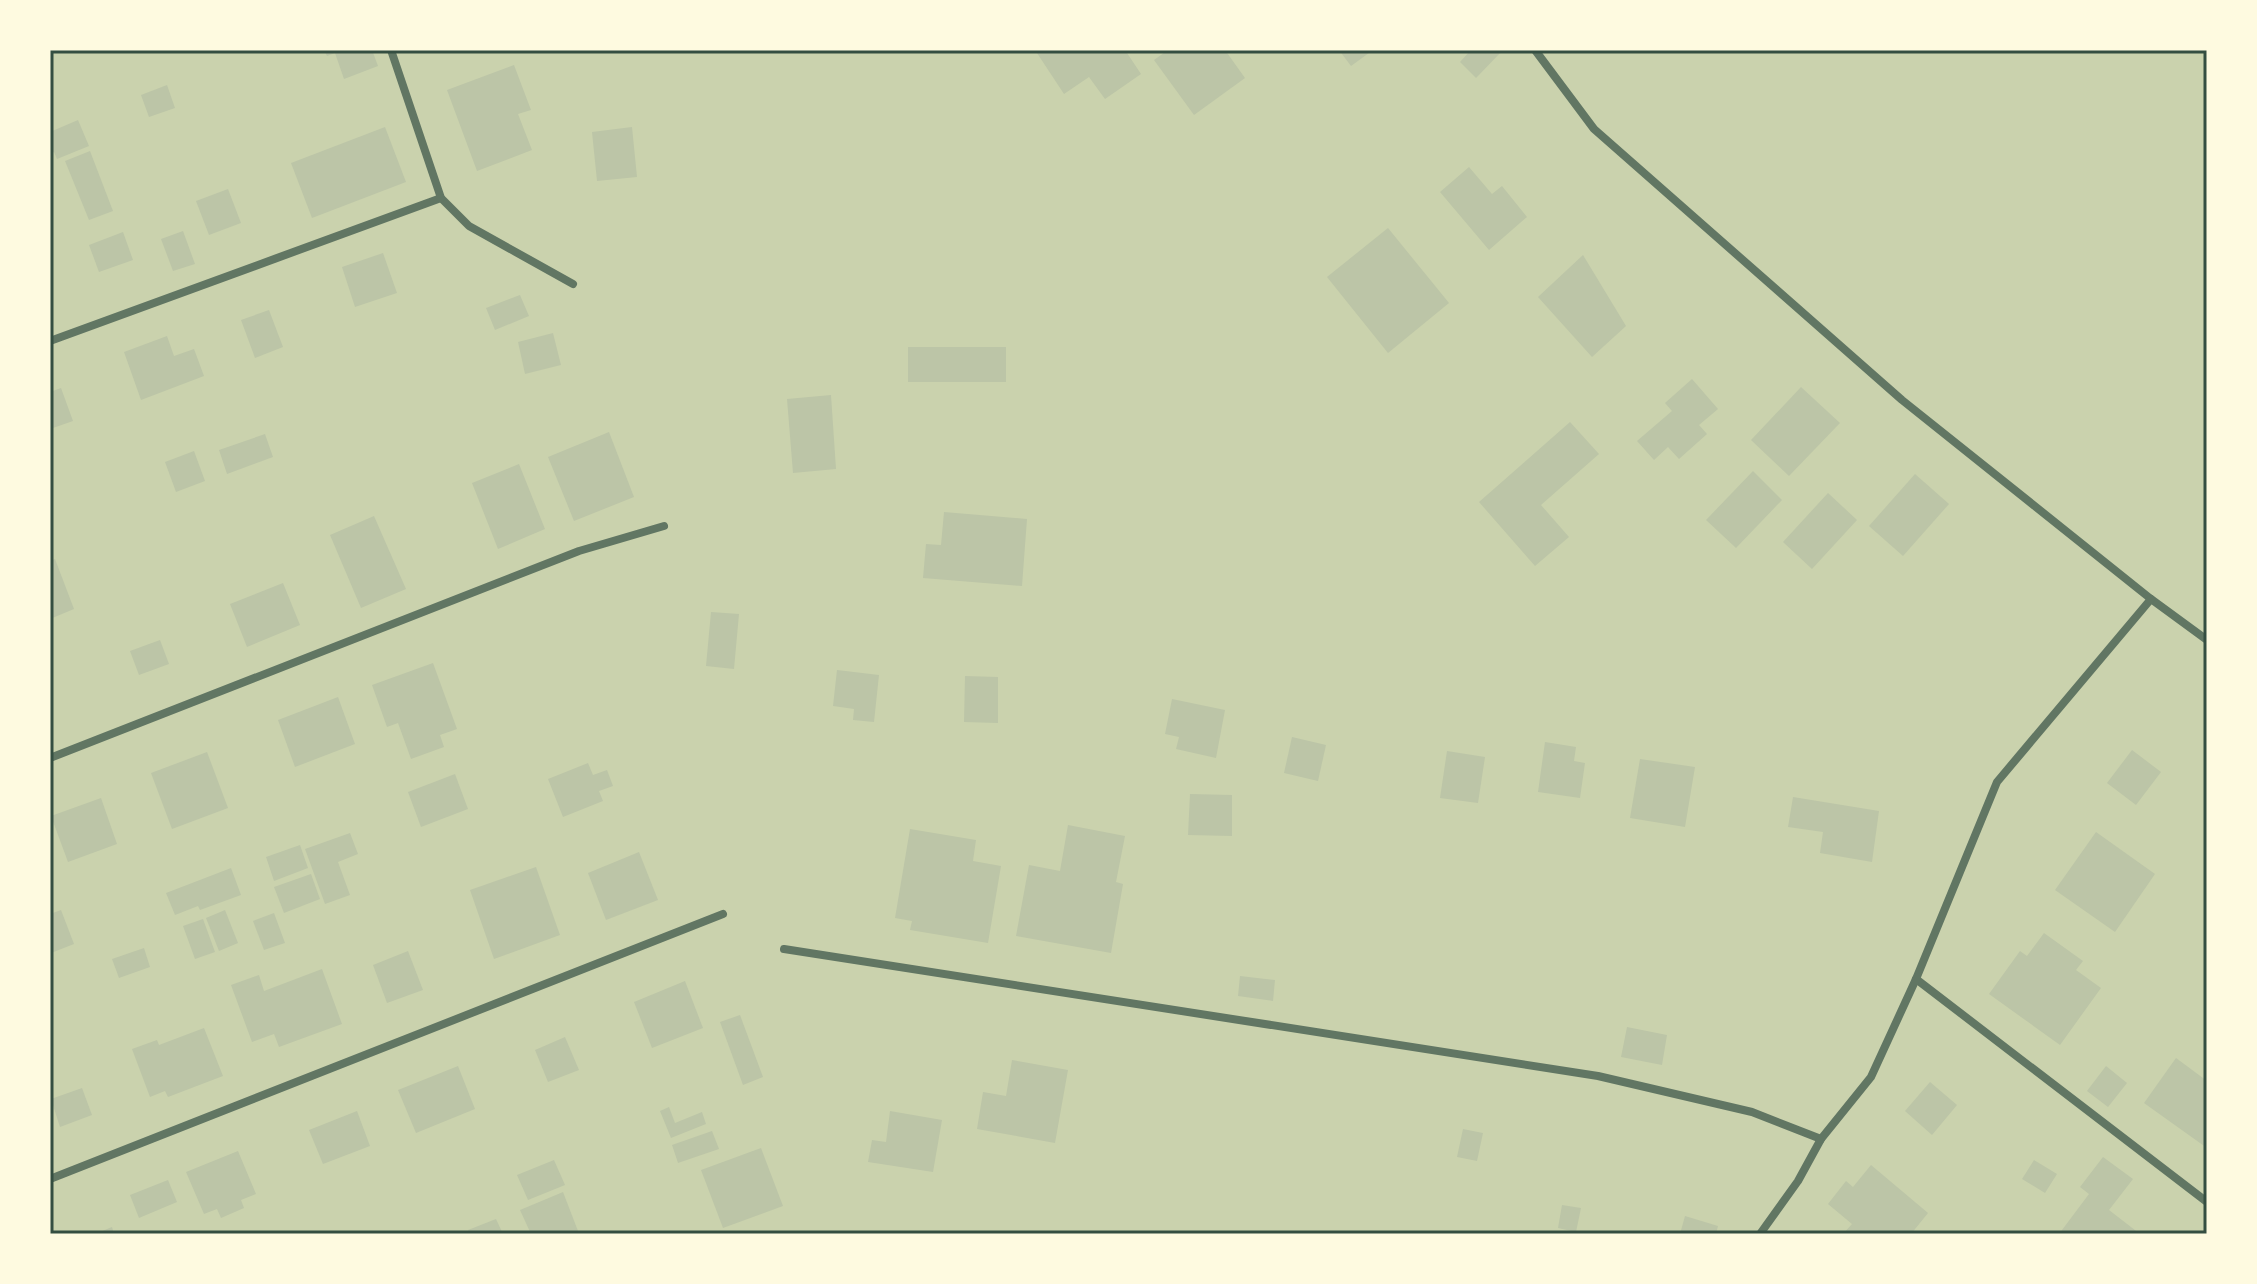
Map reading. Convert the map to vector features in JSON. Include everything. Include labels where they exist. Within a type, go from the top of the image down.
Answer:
[{"type":"street","points":[[391,50],[441,198],[469,226],[573,284]]},
{"type":"street","points":[[1535,50],[1594,129],[1902,400],[2151,599],[2207,640]]},
{"type":"street","points":[[50,341],[441,198]]},
{"type":"street","points":[[50,758],[579,551],[664,526]]},
{"type":"street","points":[[1760,1234],[1798,1181],[1821,1139],[1871,1077],[1916,979],[1997,782],[2151,599]]},
{"type":"street","points":[[50,1179],[723,914]]},
{"type":"street","points":[[784,949],[1598,1076],[1752,1112],[1821,1139]]},
{"type":"street","points":[[1916,979],[2207,1202]]},
{"type":"green space","points":[[50,50],[2207,50],[2207,1234],[50,1234]]},
{"type":"building","points":[[324,50],[372,50],[378,66],[344,79],[335,53],[327,56]]},
{"type":"building","points":[[1035,50],[1125,50],[1141,74],[1105,99],[1089,77],[1064,94]]},
{"type":"building","points":[[1168,50],[1225,50],[1245,78],[1194,115],[1154,60]]},
{"type":"building","points":[[1339,50],[1373,50],[1351,66]]},
{"type":"building","points":[[1471,50],[1503,50],[1476,78],[1460,62]]},
{"type":"building","points":[[514,65],[531,110],[518,114],[532,150],[477,171],[447,90]]},
{"type":"building","points":[[167,85],[175,108],[149,117],[141,95]]},
{"type":"building","points":[[78,120],[89,146],[57,159],[54,152],[50,154],[50,132]]},
{"type":"building","points":[[385,127],[406,182],[312,218],[291,163]]},
{"type":"building","points":[[632,127],[637,177],[597,181],[592,132]]},
{"type":"building","points":[[90,151],[113,211],[89,220],[65,161]]},
{"type":"building","points":[[1469,167],[1492,194],[1502,186],[1527,217],[1489,250],[1440,192]]},
{"type":"building","points":[[228,189],[241,223],[209,235],[196,201]]},
{"type":"building","points":[[1388,228],[1449,303],[1388,353],[1327,277]]},
{"type":"building","points":[[183,231],[195,264],[173,271],[161,239]]},
{"type":"building","points":[[123,232],[133,260],[99,272],[89,245]]},
{"type":"building","points":[[383,253],[397,293],[355,307],[342,267]]},
{"type":"building","points":[[1583,255],[1626,326],[1592,357],[1538,297]]},
{"type":"building","points":[[520,295],[529,316],[495,330],[486,308]]},
{"type":"building","points":[[269,310],[283,347],[255,358],[241,320]]},
{"type":"building","points":[[553,333],[561,365],[525,374],[518,342]]},
{"type":"building","points":[[167,336],[174,356],[194,349],[204,376],[141,400],[124,352]]},
{"type":"building","points":[[908,347],[1006,347],[1006,382],[908,382]]},
{"type":"building","points":[[1692,379],[1718,409],[1699,425],[1707,434],[1679,459],[1668,447],[1654,460],[1637,441],[1672,411],[1665,403]]},
{"type":"building","points":[[1801,387],[1840,423],[1789,476],[1751,440]]},
{"type":"building","points":[[61,388],[73,421],[50,429],[50,392]]},
{"type":"building","points":[[831,395],[836,469],[793,473],[787,399]]},
{"type":"building","points":[[1570,422],[1599,454],[1541,505],[1569,537],[1535,566],[1479,502]]},
{"type":"building","points":[[609,432],[634,497],[574,521],[548,457]]},
{"type":"building","points":[[265,434],[273,457],[227,474],[219,450]]},
{"type":"building","points":[[194,451],[205,481],[176,492],[165,462]]},
{"type":"building","points":[[519,464],[545,529],[498,549],[472,483]]},
{"type":"building","points":[[1753,471],[1782,500],[1736,548],[1706,520]]},
{"type":"building","points":[[1915,474],[1949,504],[1903,556],[1869,526]]},
{"type":"building","points":[[1828,493],[1857,520],[1812,569],[1783,542]]},
{"type":"building","points":[[944,512],[1027,519],[1022,586],[923,578],[926,544],[941,545]]},
{"type":"building","points":[[374,516],[406,589],[361,608],[330,535]]},
{"type":"building","points":[[55,559],[74,609],[50,619],[50,561]]},
{"type":"building","points":[[283,583],[300,625],[247,647],[230,604]]},
{"type":"building","points":[[711,612],[739,614],[734,669],[706,666]]},
{"type":"building","points":[[160,640],[169,664],[139,675],[130,651]]},
{"type":"building","points":[[433,663],[457,729],[440,735],[444,747],[411,759],[398,723],[387,727],[372,685]]},
{"type":"building","points":[[837,670],[879,675],[874,722],[853,720],[854,709],[833,706]]},
{"type":"building","points":[[965,676],[998,677],[998,723],[964,722]]},
{"type":"building","points":[[338,697],[355,744],[295,767],[278,720]]},
{"type":"building","points":[[1172,699],[1225,710],[1216,758],[1176,749],[1179,737],[1165,734]]},
{"type":"building","points":[[1292,737],[1326,745],[1318,781],[1284,773]]},
{"type":"building","points":[[1545,742],[1576,747],[1574,761],[1585,763],[1580,798],[1538,792]]},
{"type":"building","points":[[2132,750],[2161,772],[2136,805],[2107,783]]},
{"type":"building","points":[[1447,751],[1485,757],[1478,803],[1440,798]]},
{"type":"building","points":[[207,752],[228,808],[172,829],[151,773]]},
{"type":"building","points":[[1640,759],[1695,767],[1685,827],[1630,818]]},
{"type":"building","points":[[588,763],[593,775],[607,770],[613,786],[599,791],[603,801],[563,817],[548,779]]},
{"type":"building","points":[[455,774],[468,809],[421,827],[408,792]]},
{"type":"building","points":[[1190,794],[1232,795],[1232,836],[1188,835]]},
{"type":"building","points":[[1793,797],[1879,811],[1872,862],[1820,853],[1823,832],[1788,827]]},
{"type":"building","points":[[101,798],[117,844],[68,862],[51,816]]},
{"type":"building","points":[[1068,825],[1125,836],[1116,882],[1123,884],[1111,953],[1016,936],[1029,865],[1060,871]]},
{"type":"building","points":[[910,829],[976,840],[973,861],[1001,866],[988,943],[910,930],[912,921],[895,918]]},
{"type":"building","points":[[2096,832],[2155,874],[2115,932],[2055,890]]},
{"type":"building","points":[[350,833],[358,854],[338,862],[350,895],[325,904],[305,849]]},
{"type":"building","points":[[300,845],[308,868],[274,881],[266,857]]},
{"type":"building","points":[[639,852],[658,900],[606,920],[588,873]]},
{"type":"building","points":[[536,867],[560,935],[494,959],[470,890]]},
{"type":"building","points":[[231,868],[241,895],[200,910],[198,906],[175,915],[166,893]]},
{"type":"building","points":[[311,874],[320,899],[284,913],[274,887]]},
{"type":"building","points":[[61,910],[74,944],[51,953],[50,914]]},
{"type":"building","points":[[225,910],[238,943],[219,951],[206,918]]},
{"type":"building","points":[[274,913],[285,943],[264,950],[253,921]]},
{"type":"building","points":[[203,919],[215,952],[195,959],[183,926]]},
{"type":"building","points":[[2044,933],[2083,961],[2076,970],[2101,988],[2060,1045],[1989,994],[2020,951],[2027,956]]},
{"type":"building","points":[[144,948],[150,967],[119,978],[112,959]]},
{"type":"building","points":[[408,951],[423,990],[387,1003],[373,965]]},
{"type":"building","points":[[322,969],[342,1024],[279,1047],[274,1034],[252,1042],[231,985],[259,975],[264,991]]},
{"type":"building","points":[[1240,976],[1275,980],[1273,1001],[1238,996]]},
{"type":"building","points":[[685,981],[703,1028],[652,1048],[634,1002]]},
{"type":"building","points":[[740,1015],[763,1077],[743,1085],[720,1022]]},
{"type":"building","points":[[1627,1027],[1667,1035],[1662,1065],[1621,1057]]},
{"type":"building","points":[[204,1028],[223,1076],[168,1097],[165,1091],[150,1097],[132,1049],[157,1040],[159,1045]]},
{"type":"building","points":[[565,1037],[579,1070],[548,1082],[535,1050]]},
{"type":"building","points":[[2176,1058],[2207,1081],[2207,1148],[2144,1103]]},
{"type":"building","points":[[1012,1060],[1068,1070],[1055,1143],[977,1129],[983,1092],[1006,1096]]},
{"type":"building","points":[[458,1066],[475,1109],[416,1133],[398,1090]]},
{"type":"building","points":[[2106,1066],[2127,1083],[2108,1107],[2087,1091]]},
{"type":"building","points":[[1930,1082],[1957,1105],[1932,1135],[1905,1111]]},
{"type":"building","points":[[82,1088],[92,1115],[60,1127],[51,1099]]},
{"type":"building","points":[[669,1107],[675,1123],[702,1112],[706,1124],[671,1138],[660,1111]]},
{"type":"building","points":[[357,1111],[370,1146],[323,1164],[309,1130]]},
{"type":"building","points":[[890,1111],[942,1120],[933,1172],[868,1162],[872,1140],[886,1142]]},
{"type":"building","points":[[1463,1129],[1483,1133],[1477,1161],[1457,1157]]},
{"type":"building","points":[[712,1131],[719,1149],[678,1163],[672,1145]]},
{"type":"building","points":[[761,1148],[783,1206],[723,1228],[701,1170]]},
{"type":"building","points":[[238,1151],[256,1194],[241,1200],[244,1208],[221,1218],[217,1209],[204,1214],[186,1172]]},
{"type":"building","points":[[2103,1157],[2133,1179],[2109,1210],[2140,1234],[2059,1234],[2089,1194],[2080,1187]]},
{"type":"building","points":[[554,1160],[565,1185],[528,1200],[517,1175]]},
{"type":"building","points":[[2034,1160],[2057,1174],[2045,1193],[2022,1179]]},
{"type":"building","points":[[1871,1165],[1928,1213],[1911,1234],[1843,1234],[1852,1224],[1828,1204],[1846,1181],[1853,1187]]},
{"type":"building","points":[[168,1180],[177,1202],[139,1218],[130,1195]]},
{"type":"building","points":[[563,1192],[578,1231],[570,1234],[531,1234],[520,1210]]},
{"type":"building","points":[[1562,1205],[1581,1208],[1576,1232],[1558,1228]]},
{"type":"building","points":[[1685,1216],[1718,1226],[1716,1234],[1680,1234]]},
{"type":"building","points":[[496,1219],[503,1234],[470,1234],[468,1230]]},
{"type":"building","points":[[112,1227],[114,1234],[95,1234]]}]
